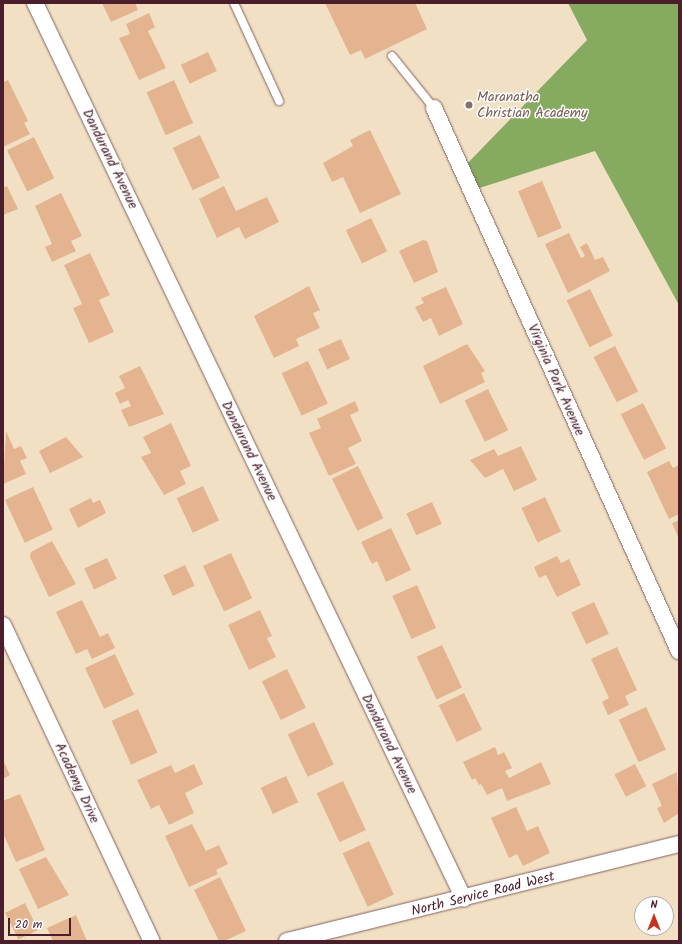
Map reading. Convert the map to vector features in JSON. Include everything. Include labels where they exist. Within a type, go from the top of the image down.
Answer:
[{"type":"street","name":"Dandurand Avenue","points":[[35,3],[464,899]]},
{"type":"street","name":"Virginia Park Avenue","points":[[434,108],[679,651]]},
{"type":"street","name":"Academy Drive","points":[[3,625],[152,941]]},
{"type":"street","name":"North Service Road West","points":[[287,941],[464,899],[679,844]]},
{"type":"lane","points":[[234,3],[279,101]]},
{"type":"lane","points":[[392,56],[434,108]]},
{"type":"green space","points":[[568,3],[679,3],[679,305],[595,151],[470,191],[461,170],[587,40]]},
{"type":"building","points":[[102,3],[135,3],[138,10],[111,22]]},
{"type":"building","points":[[325,3],[415,3],[427,29],[365,59],[361,50],[350,55]]},
{"type":"building","points":[[149,13],[155,27],[148,31],[166,68],[139,80],[119,38],[130,34],[126,24]]},
{"type":"building","points":[[208,52],[217,71],[190,84],[181,65]]},
{"type":"building","points":[[8,80],[28,121],[24,123],[30,134],[3,147],[3,82]]},
{"type":"building","points":[[174,80],[193,123],[166,135],[147,92]]},
{"type":"building","points":[[370,130],[401,194],[360,213],[343,177],[332,182],[323,163],[353,146],[350,140]]},
{"type":"building","points":[[200,135],[220,178],[193,190],[173,148]]},
{"type":"building","points":[[34,137],[54,178],[27,191],[7,150]]},
{"type":"building","points":[[542,181],[562,228],[538,238],[518,191]]},
{"type":"building","points":[[7,186],[18,209],[3,215],[3,188]]},
{"type":"building","points":[[224,186],[236,211],[267,197],[279,222],[245,239],[239,227],[217,238],[199,199]]},
{"type":"building","points":[[61,193],[82,236],[71,241],[76,251],[52,262],[45,247],[52,244],[35,206]]},
{"type":"building","points":[[371,218],[387,251],[362,264],[346,230]]},
{"type":"building","points":[[569,233],[581,258],[585,256],[580,247],[587,243],[595,260],[603,257],[610,271],[568,293],[545,244]]},
{"type":"building","points":[[423,240],[427,241],[438,272],[414,283],[399,251]]},
{"type":"building","points":[[90,253],[110,295],[99,300],[114,332],[89,343],[73,308],[82,304],[64,265]]},
{"type":"building","points":[[309,286],[320,310],[313,313],[320,328],[296,339],[299,346],[274,358],[254,316]]},
{"type":"building","points":[[446,287],[463,324],[439,336],[431,318],[423,322],[415,307],[424,303],[421,298]]},
{"type":"building","points":[[590,289],[613,336],[589,347],[567,300]]},
{"type":"building","points":[[341,339],[350,359],[327,369],[318,349]]},
{"type":"building","points":[[467,344],[485,371],[481,373],[485,382],[440,404],[423,366]]},
{"type":"building","points":[[615,346],[638,391],[617,402],[594,357]]},
{"type":"building","points":[[308,361],[328,404],[302,416],[282,373]]},
{"type":"building","points":[[140,366],[164,414],[129,427],[121,410],[131,406],[128,400],[120,404],[115,393],[125,388],[119,376]]},
{"type":"building","points":[[488,389],[508,430],[485,442],[465,400]]},
{"type":"building","points":[[355,401],[359,411],[350,415],[362,441],[348,448],[356,464],[329,476],[309,433],[321,428],[317,419]]},
{"type":"building","points":[[643,403],[666,448],[644,460],[621,414]]},
{"type":"building","points":[[171,423],[191,466],[180,471],[186,484],[164,495],[141,457],[151,453],[143,437]]},
{"type":"building","points":[[6,431],[14,449],[21,446],[27,458],[20,461],[26,474],[3,484]]},
{"type":"building","points":[[66,437],[83,457],[50,473],[39,451]]},
{"type":"building","points":[[521,446],[537,480],[514,491],[503,469],[485,478],[470,460],[494,449],[498,456]]},
{"type":"building","points":[[669,461],[673,468],[679,465],[679,514],[669,519],[647,472]]},
{"type":"building","points":[[358,466],[383,518],[357,531],[332,479]]},
{"type":"building","points":[[203,486],[219,520],[193,533],[177,498]]},
{"type":"building","points":[[33,487],[53,530],[25,543],[5,500]]},
{"type":"building","points":[[545,497],[561,531],[537,542],[521,508]]},
{"type":"building","points":[[91,498],[93,503],[100,500],[106,513],[78,528],[69,509]]},
{"type":"building","points":[[432,502],[442,524],[416,535],[406,513]]},
{"type":"building","points":[[679,520],[679,539],[672,523]]},
{"type":"building","points":[[391,528],[411,570],[386,582],[377,561],[372,564],[361,542]]},
{"type":"building","points":[[52,541],[76,584],[49,597],[30,557],[31,552]]},
{"type":"building","points":[[231,553],[252,598],[224,611],[203,566]]},
{"type":"building","points":[[557,556],[561,563],[569,559],[581,585],[557,597],[546,575],[539,578],[534,567]]},
{"type":"building","points":[[107,558],[117,579],[94,589],[84,569]]},
{"type":"building","points":[[185,565],[195,586],[173,596],[163,575]]},
{"type":"building","points":[[417,585],[436,628],[411,639],[392,596]]},
{"type":"building","points":[[82,600],[100,637],[108,633],[115,648],[92,659],[87,649],[76,654],[56,612]]},
{"type":"building","points":[[594,602],[609,634],[586,644],[571,613]]},
{"type":"building","points":[[260,610],[272,636],[267,638],[276,657],[249,670],[228,625]]},
{"type":"building","points":[[442,645],[462,688],[436,699],[417,657]]},
{"type":"building","points":[[617,647],[637,690],[625,696],[629,705],[608,715],[602,702],[609,698],[591,659]]},
{"type":"building","points":[[115,654],[134,695],[104,709],[85,668]]},
{"type":"building","points":[[287,669],[306,708],[281,720],[262,681]]},
{"type":"building","points":[[464,693],[482,730],[457,742],[439,705]]},
{"type":"building","points":[[646,707],[666,750],[639,762],[619,720]]},
{"type":"building","points":[[138,709],[158,753],[131,765],[112,721]]},
{"type":"building","points":[[314,722],[334,765],[308,777],[288,734]]},
{"type":"building","points":[[495,747],[498,755],[504,752],[512,768],[505,771],[509,778],[541,762],[551,784],[507,801],[502,788],[487,795],[481,784],[479,785],[475,778],[472,780],[463,762]]},
{"type":"building","points":[[3,760],[10,775],[3,779]]},
{"type":"building","points":[[194,764],[203,784],[185,793],[194,813],[169,825],[159,805],[151,809],[137,780],[171,765],[175,773]]},
{"type":"building","points":[[635,764],[646,786],[626,797],[615,774]]},
{"type":"building","points":[[677,772],[679,813],[664,823],[657,808],[662,806],[652,784]]},
{"type":"building","points":[[286,776],[298,802],[273,814],[261,788]]},
{"type":"building","points":[[343,781],[366,830],[340,842],[317,793]]},
{"type":"building","points":[[20,794],[45,850],[16,862],[3,833],[3,801]]},
{"type":"building","points":[[516,807],[527,831],[538,826],[550,853],[523,866],[517,854],[509,858],[491,818]]},
{"type":"building","points":[[192,824],[206,851],[219,845],[228,864],[216,870],[218,874],[189,887],[165,836]]},
{"type":"building","points":[[369,841],[394,894],[368,907],[343,853]]},
{"type":"building","points":[[46,857],[69,895],[38,909],[19,869]]},
{"type":"building","points":[[220,877],[246,931],[224,941],[219,941],[194,890]]},
{"type":"building","points":[[25,903],[38,930],[18,940],[5,913]]},
{"type":"building","points":[[76,915],[87,941],[53,941],[47,928]]},
{"type":"place","name":"Maranatha Christian Academy","points":[[469,105]]}]
